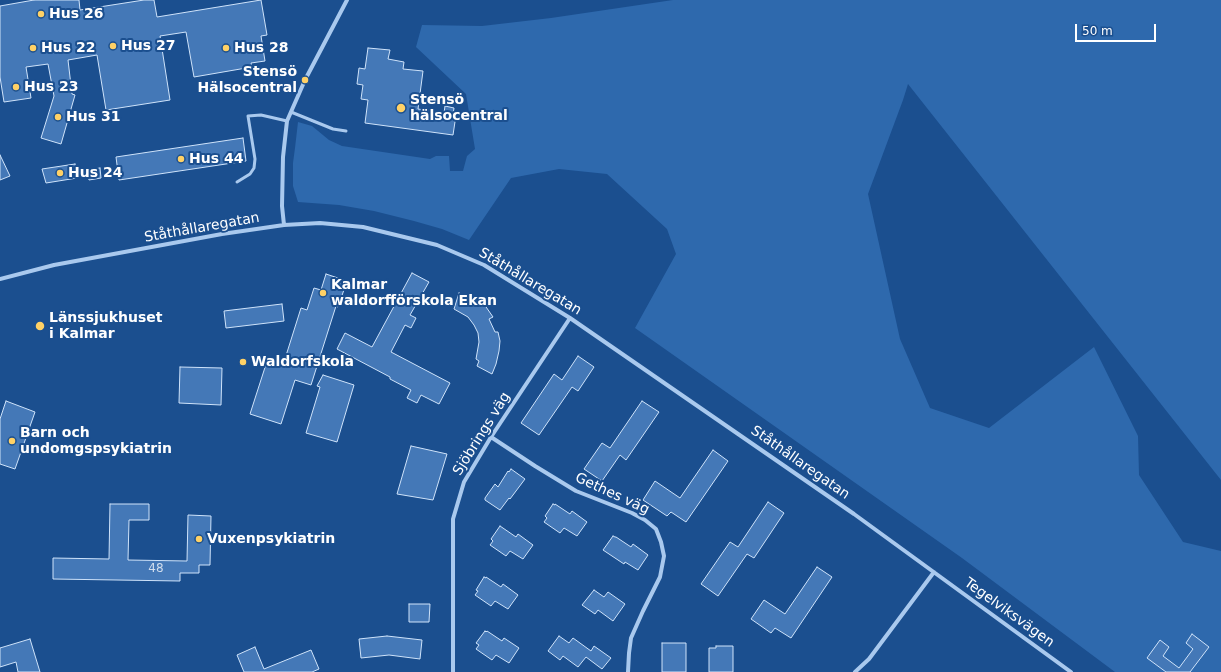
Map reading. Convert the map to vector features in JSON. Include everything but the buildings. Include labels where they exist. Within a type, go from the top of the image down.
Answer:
[{"type":"street","points":[[284,225],[282,206],[283,157],[287,121],[304,80],[347,0]]},
{"type":"street","name":"Ståthållaregatan","points":[[0,280],[54,265],[222,234],[284,225],[320,223],[363,227],[437,245],[484,265],[570,318],[854,514],[934,572]]},
{"type":"street","name":"Sjöbrings väg","points":[[453,672],[453,519],[464,482],[491,437],[570,318]]},
{"type":"street","name":"Gethes väg","points":[[491,437],[576,491],[632,513],[646,520],[656,529],[664,556],[660,577],[631,638],[628,672]]},
{"type":"street","points":[[855,672],[869,659],[934,572]]},
{"type":"street","name":"Tegelviksvägen","points":[[934,572],[1071,672]]},
{"type":"lane","points":[[290,112],[333,130],[346,131]]},
{"type":"lane","points":[[237,182],[250,174],[254,168],[255,158],[248,116],[261,115],[287,121]]},
{"type":"shaded area","points":[[673,0],[1221,0],[1221,480],[908,84],[868,194],[900,339],[930,408],[989,428],[1094,347],[1138,436],[1139,475],[1183,542],[1221,551],[1221,672],[1115,672],[962,558],[635,328],[676,254],[667,229],[607,174],[559,169],[511,178],[469,240],[442,229],[374,211],[339,205],[298,202],[293,186],[293,163],[298,122],[312,126],[329,140],[342,146],[430,159],[436,156],[449,156],[450,171],[463,171],[467,156],[475,149],[466,94],[416,47],[422,25],[482,26],[551,18]]},
{"type":"place","name":"Hus 26","points":[[41,14]]},
{"type":"place","name":"Hus 27","points":[[113,46]]},
{"type":"place","name":"Hus 22","points":[[33,48]]},
{"type":"place","name":"Hus 28","points":[[226,48]]},
{"type":"place","name":"Stensö Hälsocentral","points":[[305,80]]},
{"type":"place","name":"Hus 23","points":[[16,87]]},
{"type":"place","name":"Stensö hälsocentral","points":[[401,108]]},
{"type":"place","name":"Hus 31","points":[[58,117]]},
{"type":"place","name":"Hus 44","points":[[181,159]]},
{"type":"place","name":"Hus 24","points":[[60,173]]},
{"type":"place","name":"Kalmar waldorfförskola Ekan","points":[[323,293]]},
{"type":"place","name":"Länssjukhuset i Kalmar","points":[[40,326]]},
{"type":"place","name":"Waldorfskola","points":[[243,362]]},
{"type":"place","name":"Barn och undomgspsykiatrin","points":[[12,441]]},
{"type":"place","name":"Vuxenpsykiatrin","points":[[199,539]]}]
